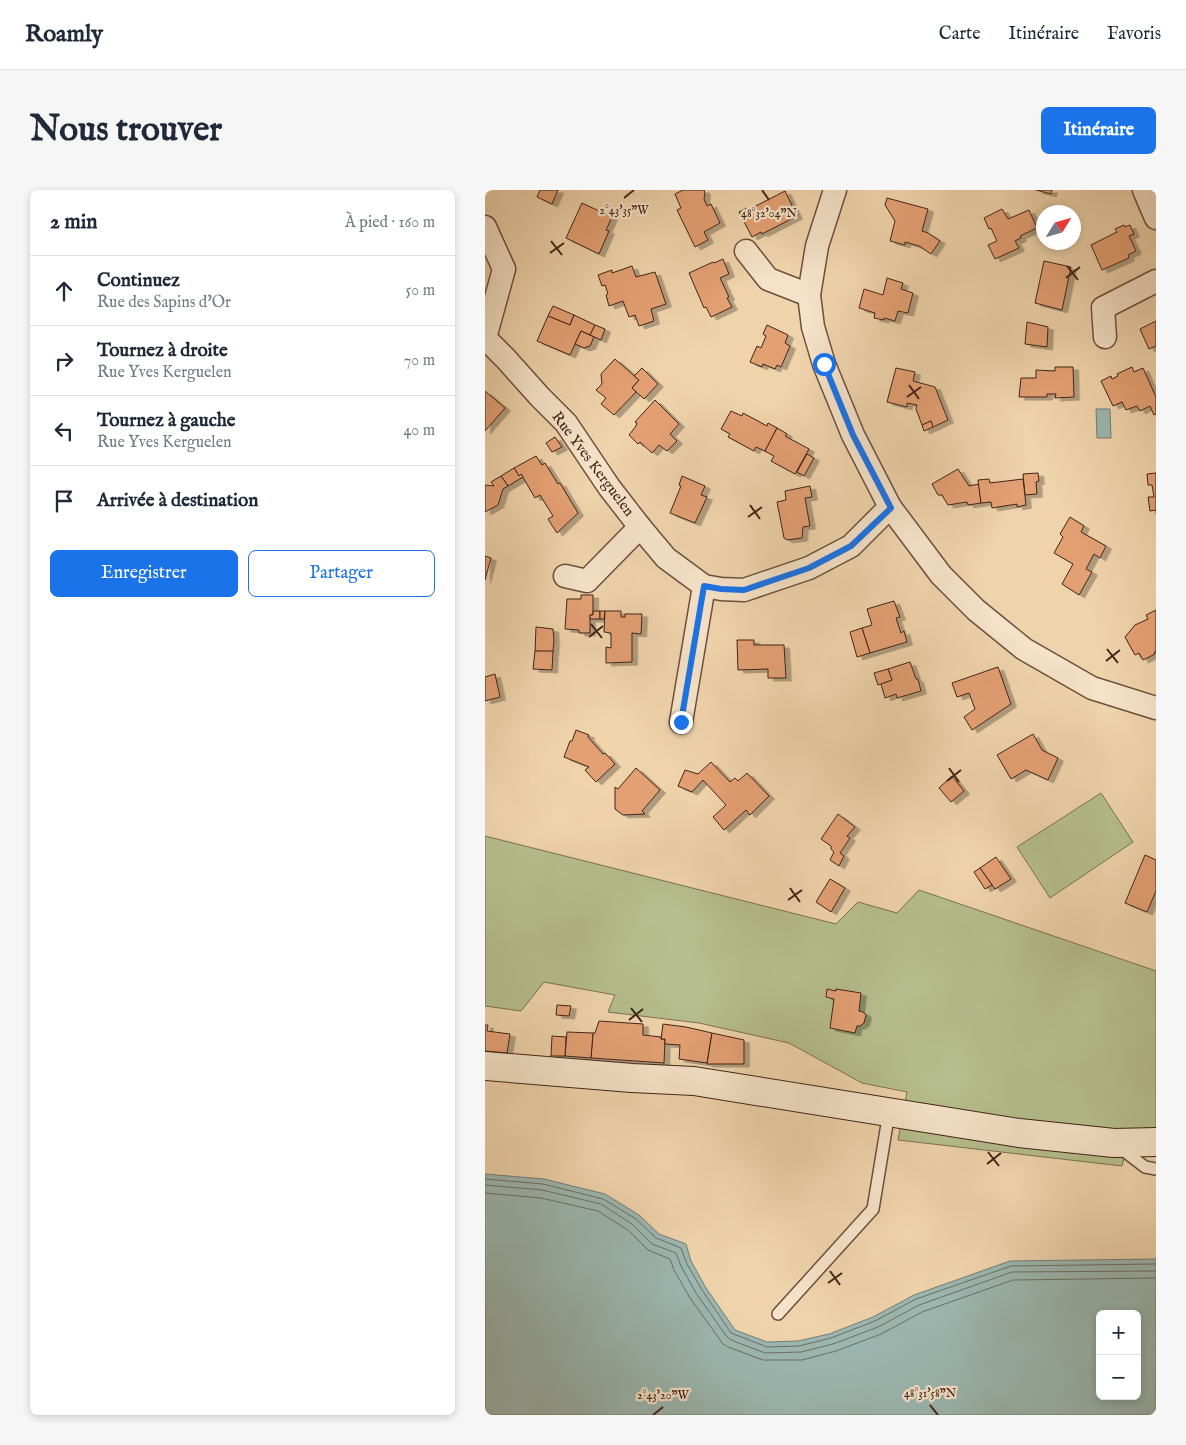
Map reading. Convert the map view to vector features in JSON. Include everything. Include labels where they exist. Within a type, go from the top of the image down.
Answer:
[{"type":"street","points":[[835,190],[817,246],[809,295],[813,327],[824,364],[853,435],[891,508],[941,575],[976,610],[1024,649],[1092,688],[1156,708]]},
{"type":"street","points":[[1144,190],[1156,218]]},
{"type":"street","name":"Rue Yves Kerguelen","points":[[485,227],[504,268],[485,338],[565,423],[609,487],[666,558],[704,586],[744,590],[809,568],[851,546],[891,508]]},
{"type":"street","points":[[746,251],[768,279],[809,295]]},
{"type":"street","points":[[1105,337],[1103,308],[1156,281]]},
{"type":"street","points":[[565,576],[587,580],[640,527]]},
{"type":"street","points":[[681,722],[704,586]]},
{"type":"street","points":[[485,1066],[694,1081],[1019,1133],[1114,1143],[1156,1142]]},
{"type":"lane","points":[[779,1314],[873,1209],[889,1112]]},
{"type":"lane","points":[[1114,1143],[1145,1167],[1156,1168]]},
{"type":"green space","points":[[1101,793],[1133,842],[1050,898],[1017,847]]},
{"type":"green space","points":[[485,836],[836,924],[858,902],[897,913],[919,890],[1156,971],[1156,1132],[1131,1133],[1122,1166],[898,1140],[907,1092],[862,1083],[789,1043],[699,1023],[608,1012],[615,995],[544,982],[521,1011],[485,1006]]},
{"type":"water","points":[[1096,409],[1110,409],[1111,438],[1097,438]]},
{"type":"water","points":[[485,1174],[544,1179],[605,1194],[639,1215],[659,1234],[686,1244],[691,1261],[706,1288],[735,1330],[767,1342],[798,1341],[829,1334],[873,1317],[914,1295],[1010,1261],[1156,1259],[1156,1415],[485,1415]]},
{"type":"building","points":[[540,190],[558,190],[552,204],[537,197]]},
{"type":"building","points":[[683,190],[704,190],[704,199],[707,206],[711,204],[720,223],[704,232],[708,240],[695,247],[677,210],[681,208],[675,194]]},
{"type":"building","points":[[1036,190],[1052,190],[1051,194]]},
{"type":"building","points":[[785,191],[797,216],[762,234],[761,232],[752,237],[739,212],[747,208],[748,210]]},
{"type":"building","points":[[887,198],[928,209],[922,231],[940,241],[931,254],[919,246],[905,242],[905,245],[890,241],[895,221],[885,205]]},
{"type":"building","points":[[582,203],[612,217],[606,230],[609,231],[599,254],[566,238]]},
{"type":"building","points":[[1002,209],[1008,219],[1029,210],[1036,228],[1020,236],[1021,238],[1015,241],[1019,248],[995,259],[988,245],[997,241],[984,218]]},
{"type":"building","points":[[1124,225],[1125,227],[1130,225],[1134,234],[1129,236],[1136,251],[1128,255],[1129,258],[1102,270],[1091,245],[1117,232],[1115,229]]},
{"type":"building","points":[[723,259],[729,274],[720,278],[732,307],[711,317],[706,307],[704,308],[689,273]]},
{"type":"building","points":[[1044,261],[1071,267],[1062,310],[1035,303]]},
{"type":"building","points":[[632,266],[636,277],[655,272],[666,304],[651,309],[654,321],[639,326],[635,315],[629,317],[623,301],[609,306],[605,285],[602,286],[598,275],[612,270],[612,273]]},
{"type":"building","points":[[887,278],[903,283],[901,289],[913,293],[908,313],[898,311],[895,321],[874,318],[875,313],[859,308],[864,289],[883,295]]},
{"type":"building","points":[[553,306],[574,315],[570,325],[548,316]]},
{"type":"building","points":[[574,315],[595,325],[590,335],[581,331],[570,355],[537,341],[548,316],[570,325]]},
{"type":"building","points":[[1156,321],[1156,346],[1149,349],[1140,329]]},
{"type":"building","points":[[1027,322],[1048,327],[1047,347],[1025,344]]},
{"type":"building","points":[[595,325],[605,329],[601,340],[590,335]]},
{"type":"building","points":[[767,325],[788,335],[785,343],[790,346],[781,367],[777,365],[775,369],[763,364],[762,367],[750,362],[757,346],[761,348],[766,336],[763,334]]},
{"type":"building","points":[[581,331],[594,337],[590,346],[584,348],[575,344]]},
{"type":"building","points":[[615,359],[639,380],[632,388],[636,392],[614,415],[601,404],[606,398],[596,390],[602,384],[601,374]]},
{"type":"building","points":[[1055,367],[1073,367],[1074,397],[1055,398],[1056,394],[1047,394],[1047,397],[1019,397],[1021,378],[1036,378],[1036,370],[1055,371]]},
{"type":"building","points":[[1132,367],[1134,372],[1143,368],[1156,397],[1156,414],[1154,415],[1150,406],[1140,411],[1137,406],[1126,410],[1122,402],[1113,406],[1101,381],[1111,376],[1112,379],[1118,376],[1117,374]]},
{"type":"building","points":[[642,368],[658,384],[644,399],[632,388],[639,380],[634,376]]},
{"type":"building","points":[[896,368],[915,372],[913,381],[935,387],[948,420],[933,427],[931,421],[922,425],[916,409],[917,405],[907,403],[907,407],[887,402]]},
{"type":"building","points":[[485,391],[505,408],[485,431]]},
{"type":"building","points":[[655,400],[679,424],[670,434],[677,441],[667,451],[659,445],[652,453],[640,442],[638,444],[629,435],[636,426],[637,423],[635,422]]},
{"type":"building","points":[[731,411],[742,416],[743,413],[767,426],[768,423],[777,428],[765,451],[756,447],[754,451],[728,437],[730,434],[721,429]]},
{"type":"building","points":[[931,421],[933,427],[924,431],[922,425]]},
{"type":"building","points":[[777,428],[787,434],[785,436],[809,449],[795,474],[771,461],[774,456],[765,451]]},
{"type":"building","points":[[555,437],[562,447],[552,452],[546,443]]},
{"type":"building","points":[[807,454],[814,458],[804,476],[797,472]]},
{"type":"building","points":[[536,456],[542,465],[545,463],[558,484],[560,483],[578,513],[557,533],[548,519],[553,516],[540,495],[535,498],[521,474],[519,476],[514,468]]},
{"type":"building","points":[[514,468],[519,476],[521,474],[523,477],[508,486],[501,476]]},
{"type":"building","points":[[958,469],[969,486],[979,484],[981,503],[968,505],[967,502],[948,505],[942,495],[938,495],[932,484]]},
{"type":"building","points":[[1038,473],[1039,481],[1036,482],[1037,494],[1025,495],[1023,474]]},
{"type":"building","points":[[1156,473],[1156,510],[1150,511],[1148,497],[1154,497],[1152,485],[1148,485],[1147,474]]},
{"type":"building","points":[[501,476],[508,486],[503,489],[498,505],[485,512],[485,485],[494,486],[491,482]]},
{"type":"building","points":[[682,476],[705,486],[701,495],[707,497],[695,523],[670,513],[681,486],[679,485]]},
{"type":"building","points":[[989,479],[990,483],[1023,479],[1026,505],[1017,507],[1017,504],[992,508],[991,502],[981,503],[978,480]]},
{"type":"building","points":[[810,486],[812,497],[805,498],[810,526],[803,527],[802,538],[787,540],[784,538],[777,502],[786,500],[785,491]]},
{"type":"building","points":[[1070,517],[1084,526],[1081,532],[1106,546],[1100,558],[1094,554],[1086,569],[1092,572],[1079,595],[1062,584],[1073,564],[1054,553],[1063,537],[1060,534]]},
{"type":"building","points":[[485,556],[491,558],[485,580]]},
{"type":"building","points":[[581,595],[593,595],[593,615],[590,615],[590,633],[579,633],[579,630],[565,629],[567,599],[581,599]]},
{"type":"building","points":[[894,601],[900,617],[896,618],[901,633],[904,631],[907,642],[870,653],[862,628],[872,625],[867,609]]},
{"type":"building","points":[[1156,610],[1156,652],[1143,660],[1139,653],[1135,655],[1125,637],[1135,625],[1148,619],[1146,615]]},
{"type":"building","points":[[593,611],[600,611],[600,619],[590,619]]},
{"type":"building","points":[[600,611],[605,611],[604,619],[600,619]]},
{"type":"building","points":[[605,611],[621,611],[621,617],[625,617],[625,614],[642,614],[641,634],[632,633],[632,662],[606,663],[606,647],[611,648],[611,633],[604,632]]},
{"type":"building","points":[[536,627],[553,629],[553,652],[535,651]]},
{"type":"building","points":[[862,628],[870,653],[857,657],[850,632]]},
{"type":"building","points":[[737,640],[754,640],[754,645],[784,645],[786,678],[768,678],[768,669],[738,670]]},
{"type":"building","points":[[535,651],[553,651],[552,670],[533,669]]},
{"type":"building","points":[[910,662],[921,691],[897,698],[896,694],[885,698],[881,684],[892,680],[888,669]]},
{"type":"building","points":[[998,667],[1011,704],[972,730],[964,717],[975,709],[969,693],[957,697],[952,683]]},
{"type":"building","points":[[888,669],[892,680],[878,685],[874,673]]},
{"type":"building","points":[[495,674],[500,697],[485,701],[485,677]]},
{"type":"building","points":[[576,730],[589,735],[588,737],[603,754],[605,753],[615,764],[596,782],[585,770],[589,767],[564,757]]},
{"type":"building","points":[[1033,734],[1042,750],[1058,758],[1048,780],[1026,770],[1011,779],[997,755]]},
{"type":"building","points":[[711,762],[730,782],[735,778],[738,781],[747,773],[769,796],[750,815],[746,810],[724,830],[713,817],[726,805],[703,780],[692,792],[678,786],[685,770],[698,774]]},
{"type":"building","points":[[636,768],[660,790],[642,811],[645,814],[623,815],[615,809],[615,787],[618,789]]},
{"type":"building","points":[[952,776],[964,791],[951,802],[939,788]]},
{"type":"building","points":[[838,814],[855,827],[847,836],[850,838],[840,853],[844,856],[839,866],[830,860],[834,852],[831,846],[821,839]]},
{"type":"building","points":[[1145,855],[1156,860],[1156,891],[1147,912],[1125,903]]},
{"type":"building","points":[[996,857],[1011,879],[995,889],[980,868]]},
{"type":"building","points":[[980,868],[992,885],[985,889],[974,872]]},
{"type":"building","points":[[830,879],[845,888],[831,912],[816,902]]},
{"type":"building","points":[[827,989],[861,993],[859,1011],[866,1015],[864,1023],[857,1026],[855,1033],[830,1028],[834,999],[826,997]]},
{"type":"building","points":[[557,1005],[571,1006],[569,1016],[556,1015]]},
{"type":"building","points":[[599,1021],[643,1024],[643,1035],[665,1039],[664,1063],[591,1058],[593,1033],[595,1033]]},
{"type":"building","points":[[663,1024],[712,1033],[707,1063],[679,1059],[680,1045],[665,1044],[665,1039],[661,1039]]},
{"type":"building","points":[[485,1025],[488,1025],[487,1031],[510,1034],[507,1053],[485,1051]]},
{"type":"building","points":[[567,1032],[593,1033],[591,1058],[565,1056]]},
{"type":"building","points":[[712,1033],[744,1040],[744,1064],[707,1064]]},
{"type":"building","points":[[552,1036],[566,1037],[565,1056],[551,1056]]},
{"type":"route","points":[[681,722],[704,586],[744,590],[809,568],[851,546],[891,508],[853,435],[824,364]]}]
